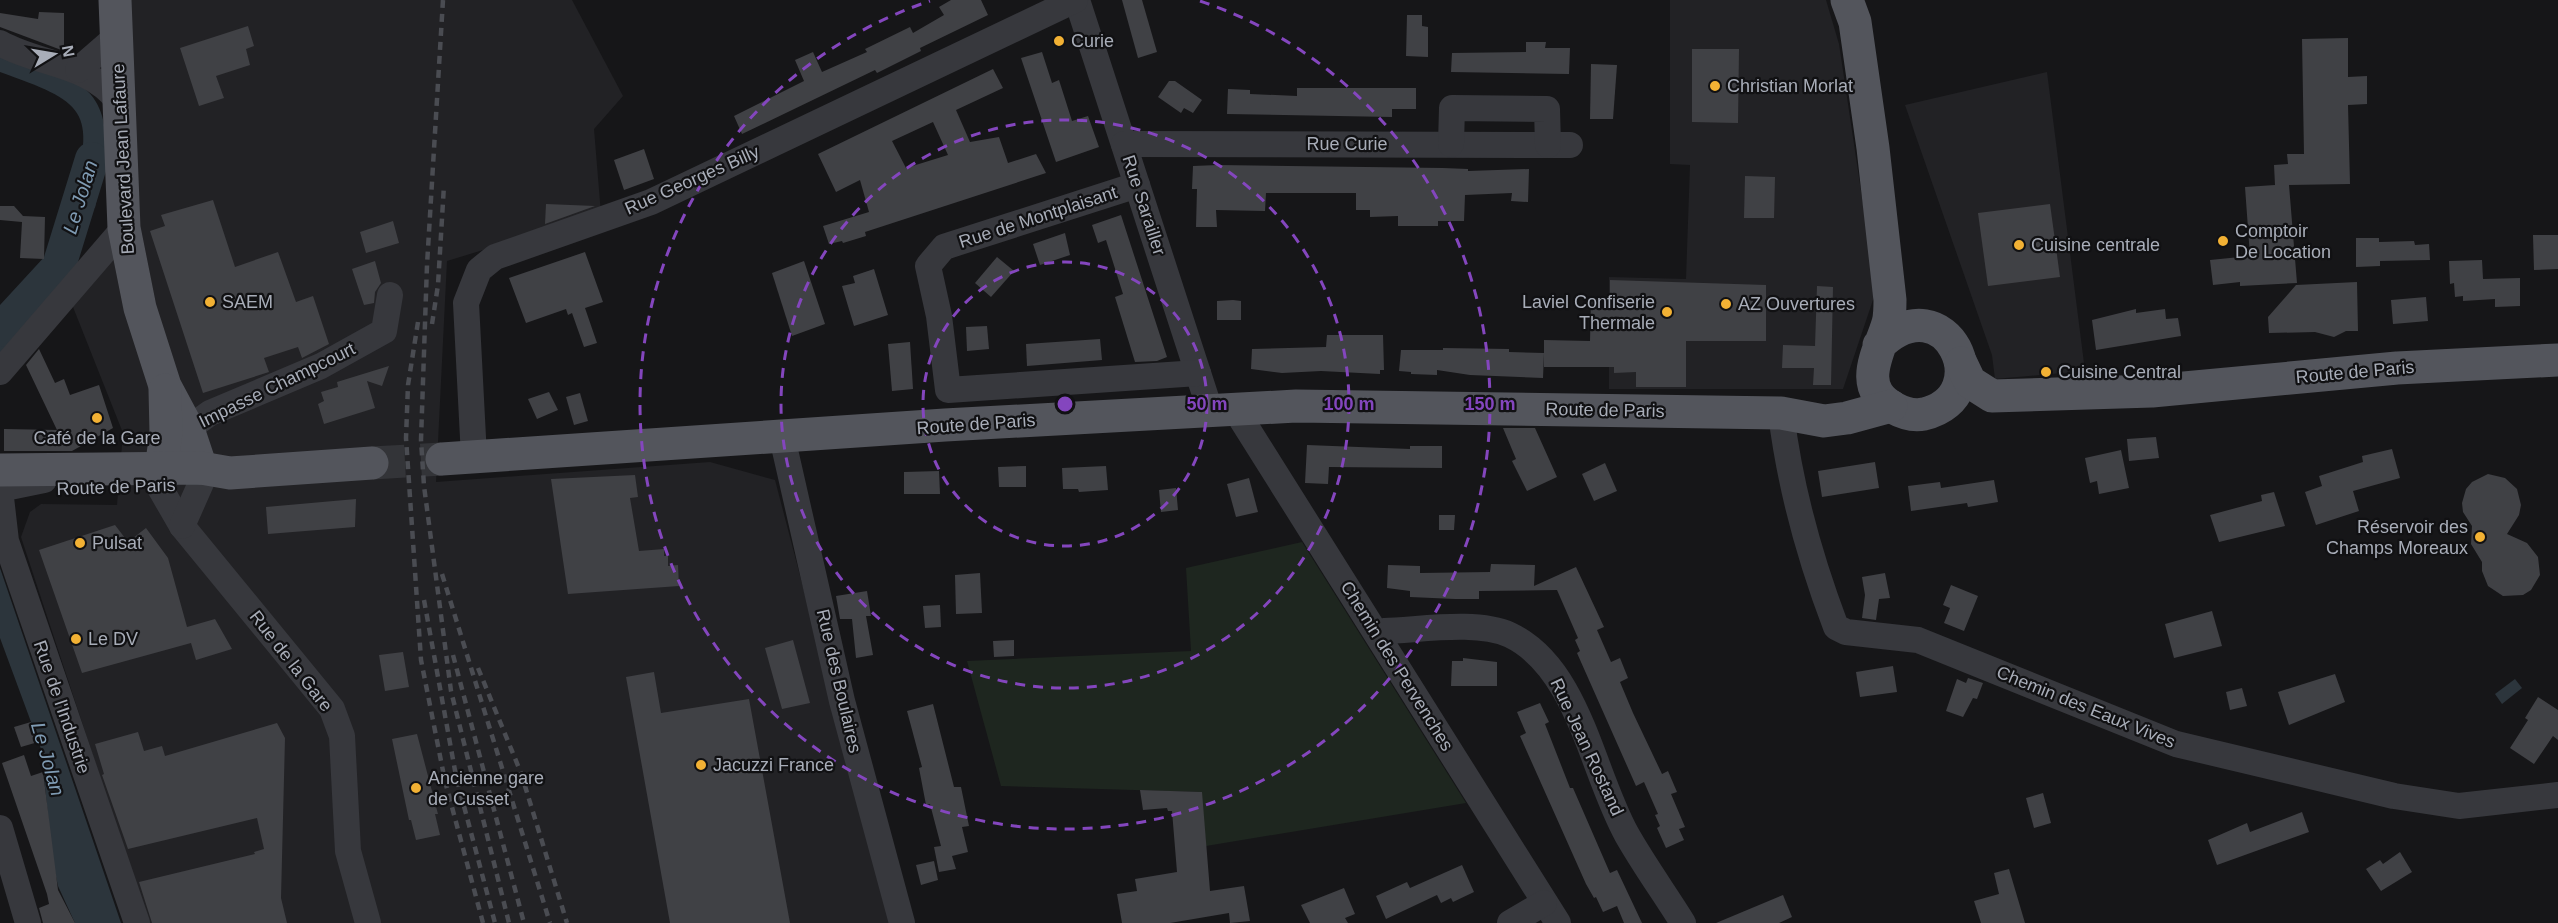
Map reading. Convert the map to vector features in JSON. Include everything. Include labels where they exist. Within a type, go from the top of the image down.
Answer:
[{"type":"main road","name":"Boulevard Jean Lafaure","points":[[116,0],[124,228],[140,308],[177,431],[211,474]]},
{"type":"main road","points":[[1847,0],[1855,22],[1884,227],[1890,300],[1889,321],[1876,354],[1876,387],[1891,406],[1913,414],[1937,410],[1948,402],[1957,390],[1961,377],[1961,363],[1956,348],[1947,336],[1933,327],[1906,297],[1884,227]]},
{"type":"main road","points":[[1876,354],[1893,331],[1920,324],[1933,327]]},
{"type":"main road","name":"Route de Paris","points":[[1790,414],[1840,400],[1855,389],[1876,354]]},
{"type":"main road","name":"Route de Paris","points":[[1961,363],[1970,382],[1992,396],[2152,391],[2397,368],[2558,360]]},
{"type":"main road","name":"Route de Paris","points":[[1937,410],[2020,412],[2087,404],[2152,391]]},
{"type":"main road","name":"Route de Paris","points":[[458,458],[1223,409],[1320,406],[1790,414],[1824,421],[1891,406]]},
{"type":"main road","points":[[160,478],[177,431]]},
{"type":"main road","name":"Route de Paris","points":[[0,489],[85,491],[160,478],[372,463]]},
{"type":"main road","name":"Route de Paris","points":[[0,470],[86,471],[160,478]]},
{"type":"street","name":"Rue Sarailler","points":[[1076,0],[1198,373],[1223,409]]},
{"type":"street","name":"Rue Georges Billy","points":[[458,458],[466,303],[479,270],[495,256],[651,202],[1076,0]]},
{"type":"street","points":[[78,70],[116,37]]},
{"type":"street","points":[[0,43],[17,52],[78,70],[107,87],[118,101]]},
{"type":"street","name":"Rue Curie","points":[[1124,144],[1559,145],[1547,109],[1452,108],[1451,144]]},
{"type":"street","name":"Rue de Montplaisant","points":[[1137,185],[944,247],[928,266],[939,316],[948,390],[1198,373]]},
{"type":"street","points":[[0,372],[124,228]]},
{"type":"street","name":"Impasse Champcourt","points":[[177,431],[210,413],[321,366],[384,331],[390,295]]},
{"type":"street","name":"Chemin des Pervenches","points":[[1223,409],[1377,633],[1551,913]]},
{"type":"street","name":"Chemin des Eaux Vives","points":[[1790,414],[1785,449],[1811,562],[1836,627],[1846,632],[1918,640],[2176,744],[2394,796],[2459,806],[2558,795]]},
{"type":"street","name":"Rue des Boulaires","points":[[782,437],[842,701],[902,923]]},
{"type":"street","points":[[0,489],[86,471]]},
{"type":"street","points":[[182,526],[211,474]]},
{"type":"street","name":"Rue de la Gare","points":[[160,478],[182,526],[332,709],[343,745],[348,851],[368,923]]},
{"type":"street","name":"Rue de l'Industrie","points":[[0,489],[9,551],[137,923]]},
{"type":"street","name":"Rue Jean Rostand","points":[[1377,633],[1479,627],[1509,635],[1540,656],[1561,683],[1626,834],[1683,923]]},
{"type":"street","points":[[0,828],[28,923]]},
{"type":"street","points":[[1510,923],[1551,913]]},
{"type":"shaded area","points":[[115,0],[572,0],[623,96],[594,129],[601,214],[447,261],[436,482],[710,462],[775,480],[891,923],[148,923],[21,537],[30,512],[41,504],[117,505],[123,433],[71,302],[124,228]]},
{"type":"shaded area","points":[[1670,0],[1826,0],[1839,44],[1876,291],[1843,389],[1609,389],[1609,277],[1686,279],[1690,165],[1670,164]]},
{"type":"shaded area","points":[[2047,72],[2085,371],[1995,379],[1992,355],[1905,105]]},
{"type":"shaded area","points":[[1302,542],[1466,803],[1206,846],[1201,792],[1001,786],[967,661],[1191,651],[1186,568]]},
{"type":"water","points":[[0,51],[50,69],[77,83],[90,94],[99,108],[106,141],[105,159],[95,208],[71,201],[83,146],[83,128],[77,113],[66,102],[50,92],[0,72]]},
{"type":"water","points":[[67,213],[90,220],[72,274],[0,354],[0,310],[25,295],[42,278],[53,258]]},
{"type":"water","points":[[0,568],[121,923],[75,923],[58,886],[53,863],[41,749],[0,638]]},
{"type":"water","points":[[2515,679],[2522,688],[2502,704],[2495,694]]},
{"type":"building","points":[[951,0],[981,0],[988,15],[920,48],[921,51],[877,73],[875,70],[742,134],[734,116],[804,81],[795,60],[813,52],[822,72],[867,52],[865,49],[910,27],[913,33],[944,15],[939,7]]},
{"type":"building","points":[[1122,0],[1142,0],[1157,52],[1138,58]]},
{"type":"building","points":[[39,12],[64,13],[64,51],[0,27],[0,13],[38,19]]},
{"type":"building","points":[[1407,15],[1422,15],[1422,26],[1428,27],[1428,57],[1406,56]]},
{"type":"building","points":[[248,26],[254,46],[246,49],[250,65],[216,76],[224,98],[199,106],[180,48]]},
{"type":"building","points":[[2348,38],[2348,77],[2367,76],[2367,104],[2348,105],[2350,184],[2289,185],[2297,283],[2240,286],[2240,282],[2213,285],[2210,260],[2250,256],[2245,187],[2275,185],[2274,165],[2288,164],[2287,154],[2304,154],[2302,39]]},
{"type":"building","points":[[1526,42],[1546,42],[1545,48],[1570,48],[1569,74],[1451,72],[1452,53],[1526,52]]},
{"type":"building","name":"Christian Morlat","points":[[1692,49],[1739,49],[1738,123],[1692,122]]},
{"type":"building","points":[[1042,52],[1052,83],[1059,80],[1072,121],[1088,116],[1099,147],[1056,162],[1021,58]]},
{"type":"building","points":[[1591,64],[1617,65],[1613,119],[1590,119]]},
{"type":"building","points":[[993,69],[1003,88],[956,110],[970,142],[999,137],[1008,163],[1036,154],[1046,173],[865,232],[866,236],[843,243],[842,241],[829,244],[823,226],[869,212],[860,180],[836,192],[818,154]],"holes":[[[933,122],[948,155],[906,168],[892,141]]]},
{"type":"building","points":[[1169,81],[1175,81],[1202,100],[1193,113],[1184,108],[1181,113],[1158,97]]},
{"type":"building","points":[[1297,88],[1416,88],[1416,109],[1392,109],[1392,117],[1227,114],[1228,89],[1250,90],[1250,94],[1297,96]]},
{"type":"building","points":[[644,149],[654,179],[624,190],[614,160]]},
{"type":"building","points":[[1193,166],[1443,168],[1468,169],[1468,171],[1529,169],[1528,202],[1511,201],[1512,193],[1465,195],[1464,221],[1438,221],[1438,226],[1398,226],[1398,216],[1370,217],[1370,210],[1356,210],[1356,193],[1266,193],[1265,211],[1216,210],[1217,227],[1196,227],[1197,189],[1192,189]]},
{"type":"building","points":[[1745,176],[1775,177],[1774,218],[1744,218]]},
{"type":"building","name":"SAEM","points":[[213,200],[235,267],[278,252],[296,302],[313,296],[329,344],[302,358],[298,347],[264,358],[269,372],[203,393],[150,231],[165,226],[161,215]]},
{"type":"building","points":[[546,204],[595,206],[545,224]]},
{"type":"building","name":"Cuisine centrale","points":[[2050,204],[2060,277],[1988,286],[1978,213]]},
{"type":"building","points":[[0,206],[14,206],[23,216],[45,217],[44,259],[20,258],[22,222],[0,220]]},
{"type":"building","points":[[1121,215],[1167,357],[1157,361],[1135,362],[1115,297],[1123,294],[1106,240],[1098,243],[1092,225]]},
{"type":"building","points":[[393,221],[399,243],[366,253],[360,232]]},
{"type":"building","points":[[1065,233],[1070,255],[1040,265],[1033,244]]},
{"type":"building","points":[[2533,235],[2558,235],[2558,269],[2534,270]]},
{"type":"building","points":[[2356,238],[2379,238],[2379,242],[2414,241],[2415,245],[2429,244],[2430,260],[2380,261],[2380,266],[2356,267]]},
{"type":"building","points":[[585,252],[603,302],[585,308],[597,343],[584,347],[572,313],[568,315],[566,309],[526,323],[509,278]]},
{"type":"building","points":[[997,257],[1014,271],[991,297],[975,283]]},
{"type":"building","points":[[2482,260],[2483,279],[2520,278],[2520,306],[2495,307],[2495,299],[2463,301],[2463,296],[2455,297],[2454,283],[2450,284],[2449,261]]},
{"type":"building","points":[[375,261],[381,283],[375,292],[374,303],[364,305],[352,269]]},
{"type":"building","points":[[804,261],[825,324],[792,336],[772,273]]},
{"type":"building","points":[[874,269],[888,315],[854,326],[842,286],[855,283],[853,276]]},
{"type":"building","points":[[1610,280],[1766,285],[1766,341],[1686,341],[1686,387],[1636,387],[1636,372],[1614,373],[1614,367],[1544,367],[1544,340],[1590,341],[1591,298],[1610,299]]},
{"type":"building","points":[[2357,282],[2358,331],[2346,331],[2334,337],[2315,332],[2269,333],[2268,317],[2296,285]]},
{"type":"building","points":[[1817,286],[1833,287],[1831,385],[1813,385],[1814,368],[1782,368],[1783,345],[1815,346]]},
{"type":"building","points":[[2426,297],[2428,321],[2393,324],[2391,300]]},
{"type":"building","points":[[1217,301],[1241,301],[1241,320],[1217,320]]},
{"type":"building","points":[[2136,309],[2136,313],[2165,309],[2166,319],[2178,318],[2181,336],[2096,350],[2092,320]]},
{"type":"building","points":[[987,326],[989,349],[967,351],[966,327]]},
{"type":"building","points":[[1327,335],[1383,335],[1384,370],[1380,370],[1380,374],[1321,371],[1282,373],[1251,369],[1252,349],[1326,347]]},
{"type":"building","points":[[1100,339],[1102,360],[1027,366],[1026,344]]},
{"type":"building","points":[[910,342],[913,389],[892,391],[888,344]]},
{"type":"building","points":[[1443,348],[1509,349],[1509,352],[1544,353],[1543,378],[1470,375],[1437,370],[1437,375],[1399,371],[1401,350],[1443,350]]},
{"type":"building","points":[[39,349],[55,383],[64,379],[70,395],[99,385],[113,428],[72,451],[4,451],[4,429],[57,430],[26,365]]},
{"type":"building","points":[[389,366],[382,386],[367,381],[375,408],[324,424],[318,404],[324,401],[321,392],[338,387],[337,382]]},
{"type":"building","points":[[549,392],[558,410],[537,419],[528,399]]},
{"type":"building","points":[[580,393],[588,421],[574,425],[566,397]]},
{"type":"building","points":[[1503,428],[1535,428],[1557,477],[1527,491],[1512,461],[1516,459]]},
{"type":"building","points":[[2156,437],[2159,458],[2129,461],[2127,439]]},
{"type":"building","points":[[1307,445],[1410,449],[1410,446],[1442,446],[1442,468],[1329,467],[1328,484],[1305,483]]},
{"type":"building","points":[[2392,449],[2400,478],[2353,491],[2359,511],[2316,525],[2305,492],[2322,486],[2319,476],[2363,462],[2362,456]]},
{"type":"building","points":[[2121,450],[2129,488],[2099,494],[2097,481],[2090,483],[2085,458]]},
{"type":"building","points":[[1875,462],[1879,488],[1822,497],[1818,471]]},
{"type":"building","points":[[1605,463],[1617,491],[1594,501],[1582,474]]},
{"type":"building","points":[[1026,466],[1026,487],[999,487],[998,467]]},
{"type":"building","points":[[1106,466],[1108,490],[1079,492],[1078,489],[1063,489],[1062,468]]},
{"type":"building","points":[[939,471],[940,494],[904,494],[904,472]]},
{"type":"building","name":"Réservoir des Champs Moreaux","points":[[2488,474],[2505,478],[2517,489],[2521,505],[2519,515],[2507,534],[2527,543],[2538,557],[2540,575],[2531,590],[2523,595],[2503,596],[2488,586],[2482,571],[2482,562],[2471,544],[2472,526],[2463,512],[2462,503],[2466,489],[2472,482]]},
{"type":"building","points":[[635,475],[638,497],[630,498],[639,551],[664,549],[664,556],[668,556],[668,566],[678,565],[679,586],[568,594],[551,479]]},
{"type":"building","points":[[1249,478],[1258,512],[1236,517],[1227,484]]},
{"type":"building","points":[[1994,480],[1998,502],[1968,507],[1967,503],[1911,511],[1908,486],[1940,482],[1941,488]]},
{"type":"building","points":[[1176,488],[1178,510],[1161,512],[1159,490]]},
{"type":"building","points":[[2274,492],[2285,526],[2219,542],[2210,515],[2262,501],[2261,495]]},
{"type":"building","points":[[356,499],[355,527],[268,534],[266,507]]},
{"type":"building","points":[[1439,515],[1455,515],[1454,530],[1439,530]]},
{"type":"building","points":[[115,525],[128,542],[146,528],[168,558],[187,627],[215,619],[232,649],[196,660],[191,643],[82,673],[39,550]]},
{"type":"building","points":[[1491,564],[1535,565],[1534,586],[1576,567],[1604,627],[1597,630],[1611,662],[1620,658],[1628,678],[1620,682],[1633,713],[1662,774],[1668,771],[1677,792],[1671,794],[1685,827],[1679,829],[1684,840],[1666,848],[1657,828],[1660,826],[1655,815],[1658,814],[1644,782],[1636,786],[1577,653],[1580,651],[1575,640],[1578,638],[1557,590],[1479,591],[1479,599],[1455,599],[1410,597],[1410,591],[1387,588],[1388,565],[1420,566],[1420,573],[1490,572]]},
{"type":"building","points":[[980,573],[982,613],[956,614],[955,575]]},
{"type":"building","points":[[1885,573],[1890,598],[1879,599],[1876,620],[1862,618],[1865,595],[1862,577]]},
{"type":"building","points":[[1951,585],[1978,596],[1964,631],[1944,623],[1950,608],[1943,605]]},
{"type":"building","points":[[867,591],[871,616],[866,616],[873,655],[856,658],[852,619],[840,619],[836,596]]},
{"type":"building","points":[[940,605],[941,627],[925,628],[923,606]]},
{"type":"building","points":[[2212,611],[2222,646],[2174,658],[2165,624]]},
{"type":"building","points":[[793,640],[810,703],[782,709],[765,648]]},
{"type":"building","points":[[1014,640],[1014,656],[994,657],[993,641]]},
{"type":"building","points":[[403,652],[409,687],[385,691],[379,655]]},
{"type":"building","points":[[1463,658],[1497,662],[1497,686],[1451,686],[1452,661],[1463,661]]},
{"type":"building","points":[[1893,666],[1897,692],[1860,697],[1856,672]]},
{"type":"building","name":"Jacuzzi France","points":[[654,672],[661,713],[749,699],[790,923],[670,923],[626,677]]},
{"type":"building","points":[[2335,674],[2345,702],[2289,725],[2278,692]]},
{"type":"building","points":[[1968,678],[1983,683],[1977,699],[1973,698],[1963,717],[1946,711],[1957,679],[1966,683]]},
{"type":"building","points":[[2242,688],[2247,706],[2230,710],[2226,692]]},
{"type":"building","points":[[2538,697],[2558,710],[2558,740],[2553,736],[2534,764],[2510,748],[2528,720],[2525,718]]},
{"type":"building","points":[[1540,703],[1549,722],[1545,724],[1570,788],[1573,788],[1610,873],[1617,870],[1642,923],[1624,923],[1617,906],[1603,912],[1596,897],[1594,898],[1586,884],[1520,736],[1526,733],[1517,712]]},
{"type":"building","points":[[933,704],[954,787],[961,787],[969,826],[962,827],[968,852],[952,856],[956,869],[939,872],[934,847],[941,846],[930,804],[926,805],[919,768],[922,767],[907,711]]},
{"type":"building","points":[[31,722],[38,742],[21,747],[14,727]]},
{"type":"building","points":[[277,723],[285,738],[281,898],[287,923],[152,923],[139,882],[255,854],[254,852],[264,849],[257,818],[128,849],[102,775],[104,774],[95,744],[138,732],[144,751],[162,746],[165,756]]},
{"type":"building","name":"Ancienne gare de Cusset","points":[[417,734],[438,814],[435,814],[440,835],[416,840],[411,820],[409,820],[392,739]]},
{"type":"building","points":[[24,755],[31,776],[43,772],[58,890],[75,923],[43,923],[39,908],[49,904],[47,894],[2,763]]},
{"type":"building","points":[[1140,790],[1202,792],[1210,891],[1244,886],[1250,921],[1230,923],[1229,913],[1170,923],[1122,923],[1117,894],[1137,891],[1135,879],[1177,872],[1172,811],[1168,811],[1167,808],[1143,810]]},
{"type":"building","points":[[2043,793],[2051,823],[2034,828],[2026,798]]},
{"type":"building","points":[[2302,812],[2309,832],[2217,865],[2208,840],[2247,823],[2250,832]]},
{"type":"building","points":[[2400,852],[2412,872],[2381,891],[2366,869],[2380,860],[2383,864]]},
{"type":"building","points":[[934,861],[938,880],[921,885],[916,865]]},
{"type":"building","points":[[1462,865],[1474,892],[1453,902],[1451,898],[1441,903],[1437,895],[1386,919],[1376,896],[1407,882],[1410,888]]},
{"type":"building","points":[[2009,869],[2025,923],[1981,923],[1974,901],[1999,894],[1994,873]]},
{"type":"building","points":[[1344,888],[1355,914],[1345,918],[1348,923],[1310,923],[1301,905]]},
{"type":"building","points":[[1783,895],[1792,917],[1779,923],[1716,923]]},
{"type":"waterway","name":"Le Jolan","points":[[0,330],[59,266],[92,159]]},
{"type":"tunnel","points":[[372,463],[442,459]]},
{"type":"railway","points":[[443,0],[427,265],[421,440],[424,486],[451,691],[509,923]]},
{"type":"railway","points":[[432,324],[438,285],[444,185]]},
{"type":"railway","points":[[418,322],[408,385],[406,438],[421,660],[445,781],[483,923]]},
{"type":"railway","points":[[442,574],[550,923]]},
{"type":"railway","points":[[424,600],[456,776],[495,923]]},
{"type":"railway","points":[[453,655],[524,923]]},
{"type":"railway","points":[[478,668],[521,773],[567,923]]},
{"type":"place","name":"Curie","points":[[1059,41]]},
{"type":"place","name":"Christian Morlat","points":[[1715,86]]},
{"type":"place","name":"Comptoir De Location","points":[[2223,241]]},
{"type":"place","name":"Cuisine centrale","points":[[2019,245]]},
{"type":"place","name":"SAEM","points":[[210,302]]},
{"type":"place","name":"AZ Ouvertures","points":[[1726,304]]},
{"type":"place","name":"Laviel Confiserie Thermale","points":[[1667,312]]},
{"type":"place","name":"Cuisine Central","points":[[2046,372]]},
{"type":"place","name":"Café de la Gare","points":[[97,418]]},
{"type":"place","name":"Réservoir des Champs Moreaux","points":[[2480,537]]},
{"type":"place","name":"Pulsat","points":[[80,543]]},
{"type":"place","name":"Le DV","points":[[76,639]]},
{"type":"place","name":"Jacuzzi France","points":[[701,765]]},
{"type":"place","name":"Ancienne gare de Cusset","points":[[416,788]]}]
